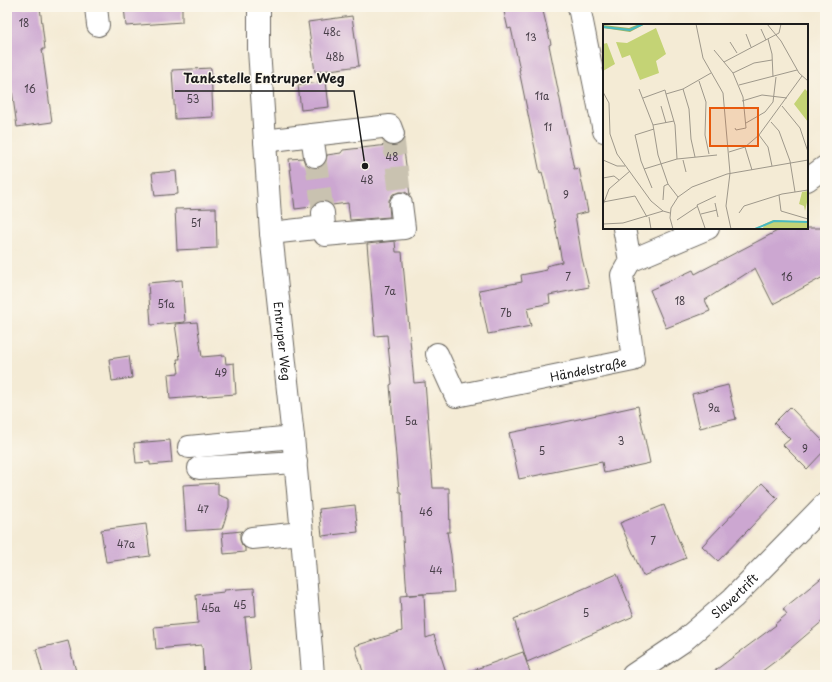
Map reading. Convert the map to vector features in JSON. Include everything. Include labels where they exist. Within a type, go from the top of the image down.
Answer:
[{"type":"street","name":"Entruper Weg","points":[[259,7],[258,49],[264,141],[296,462],[313,675]]},
{"type":"street","points":[[579,7],[603,126]]},
{"type":"street","points":[[264,141],[314,146],[390,126],[393,134]]},
{"type":"street","points":[[808,179],[825,167]]},
{"type":"street","points":[[272,233],[323,220],[325,235],[404,228],[402,204]]},
{"type":"street","points":[[624,229],[630,261],[706,229]]},
{"type":"street","name":"Händelstraße","points":[[437,354],[456,396],[633,360],[622,275],[630,261]]},
{"type":"street","points":[[189,447],[293,437]]},
{"type":"street","points":[[199,468],[296,462]]},
{"type":"street","name":"Slavertrift","points":[[633,675],[682,642],[728,602],[825,504]]},
{"type":"street","points":[[252,538],[302,533]]},
{"type":"building","points":[[7,7],[40,7],[45,49],[42,49],[52,122],[17,127],[7,54],[9,54],[7,37]]},
{"type":"building","points":[[124,7],[182,7],[182,22],[126,26]]},
{"type":"building","points":[[503,7],[542,7],[551,44],[549,45],[574,169],[579,168],[588,212],[575,215],[582,258],[589,287],[549,295],[550,303],[527,308],[531,326],[488,334],[479,290],[522,282],[521,275],[547,270],[546,266],[562,262],[554,219],[542,172],[540,173],[511,28],[508,29]]},
{"type":"building","points":[[352,16],[359,66],[315,72],[308,22]]},
{"type":"building","points":[[211,68],[213,117],[175,119],[172,70]]},
{"type":"building","points":[[326,81],[329,107],[301,110],[298,85]]},
{"type":"building","points":[[403,143],[410,195],[405,192],[393,194],[389,200],[390,217],[350,220],[348,203],[332,205],[328,202],[322,201],[316,202],[312,207],[295,209],[289,159],[303,158],[305,164],[311,168],[316,168],[323,166],[327,155],[341,153],[343,150],[388,145],[397,146]]},
{"type":"building","points":[[176,171],[178,194],[155,196],[152,173]]},
{"type":"building","points":[[216,208],[217,248],[177,250],[175,209]]},
{"type":"building","points":[[825,228],[825,276],[773,304],[755,268],[705,300],[710,311],[666,328],[650,290],[693,270],[695,274],[781,229]]},
{"type":"building","points":[[395,241],[396,252],[402,252],[414,383],[425,382],[433,488],[449,488],[450,532],[447,532],[451,555],[454,592],[407,595],[401,492],[399,492],[390,385],[392,384],[387,335],[375,336],[367,244]]},
{"type":"building","points":[[182,280],[185,322],[151,325],[148,283]]},
{"type":"building","points":[[197,322],[202,357],[225,355],[226,364],[234,363],[236,394],[170,399],[168,374],[179,373],[177,359],[180,359],[175,324]]},
{"type":"building","points":[[129,356],[132,378],[112,381],[109,359]]},
{"type":"building","points":[[728,385],[736,419],[700,428],[692,394]]},
{"type":"building","points":[[638,406],[650,463],[604,473],[602,462],[519,479],[509,433]]},
{"type":"building","points":[[790,407],[825,443],[825,450],[807,469],[783,445],[790,439],[774,423]]},
{"type":"building","points":[[170,440],[172,463],[150,465],[150,462],[136,463],[134,443]]},
{"type":"building","points":[[218,483],[218,495],[229,499],[229,507],[222,529],[186,531],[183,485]]},
{"type":"building","points":[[762,483],[778,499],[718,561],[702,546]]},
{"type":"building","points":[[355,505],[358,532],[322,536],[319,509]]},
{"type":"building","points":[[664,505],[686,558],[643,576],[620,523]]},
{"type":"building","points":[[146,524],[150,556],[106,562],[101,530]]},
{"type":"building","points":[[242,531],[240,533],[240,540],[245,548],[245,552],[224,554],[222,533]]},
{"type":"building","points":[[617,574],[634,616],[527,662],[514,619]]},
{"type":"building","points":[[825,575],[825,619],[757,675],[709,675],[776,625],[775,624],[787,614],[783,609]]},
{"type":"building","points":[[254,588],[256,616],[245,617],[251,675],[204,675],[202,645],[156,649],[154,627],[198,623],[196,595],[224,592],[224,590]]},
{"type":"building","points":[[424,594],[426,638],[434,635],[447,675],[364,675],[355,646],[402,631],[400,596]]},
{"type":"building","points":[[68,641],[77,675],[43,675],[36,649]]},
{"type":"building","points":[[523,652],[531,675],[466,675],[465,673]]},
{"type":"tunnel","points":[[393,134],[401,204]]},
{"type":"tunnel","points":[[315,156],[323,212]]},
{"type":"place","name":"Tankstelle Entruper Weg","points":[[365,166]]}]
